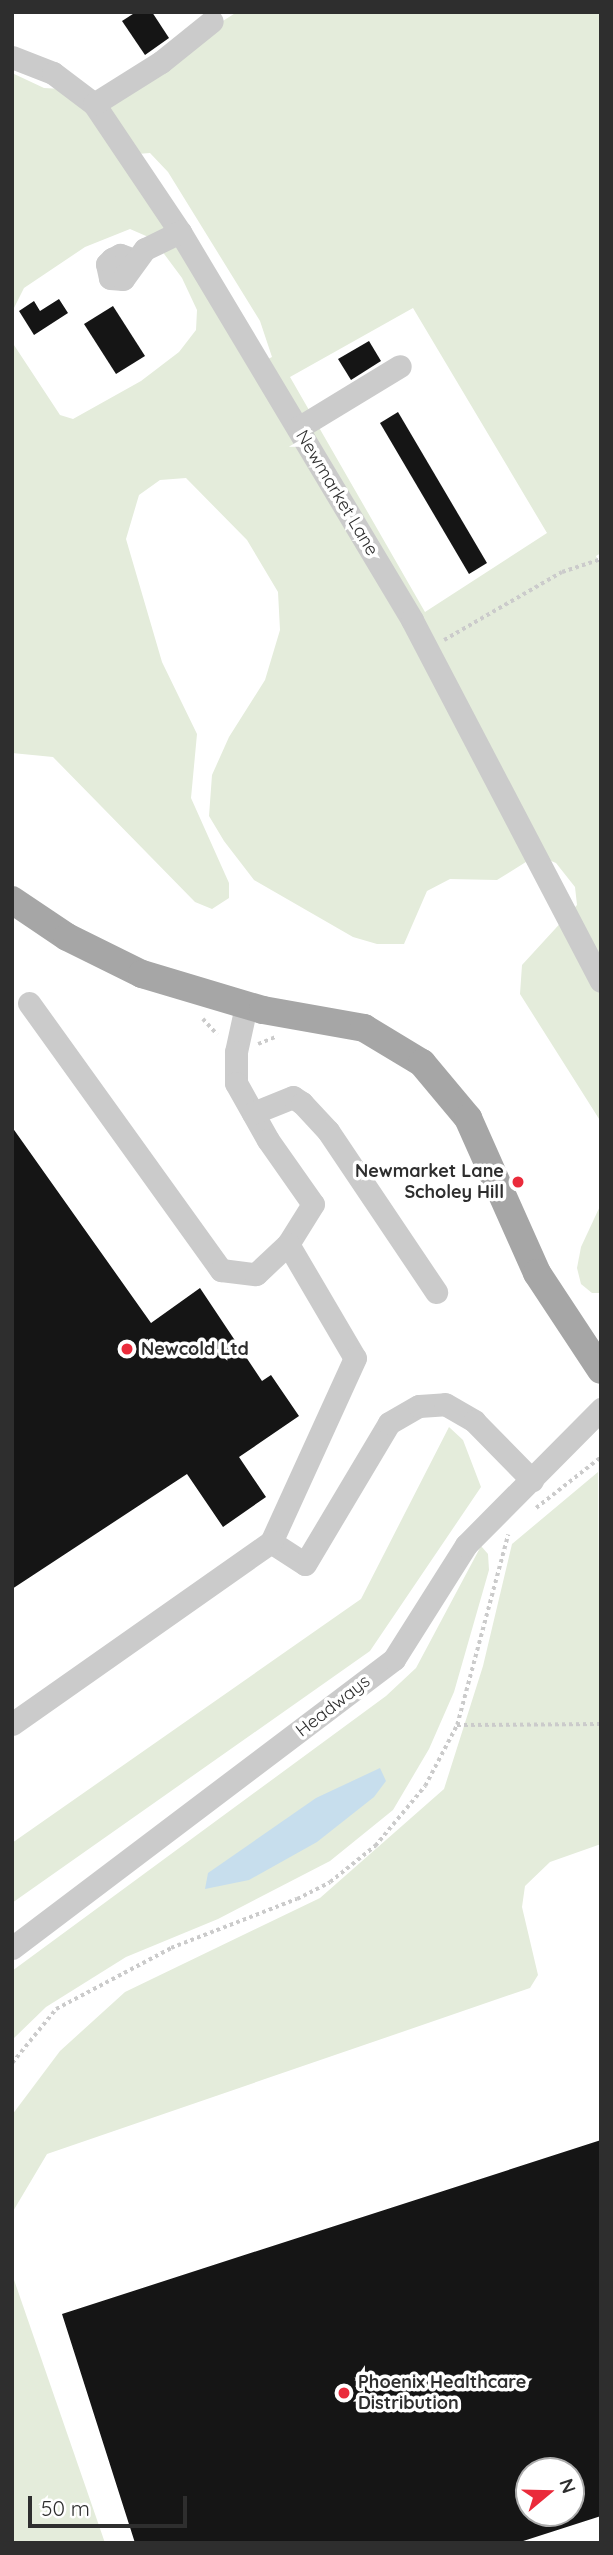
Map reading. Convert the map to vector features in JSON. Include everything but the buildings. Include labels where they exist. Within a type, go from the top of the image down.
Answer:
[{"type":"main road","points":[[12,900],[67,937],[142,974],[246,1006],[364,1028],[407,1052],[436,1077],[482,1145],[548,1294],[601,1370]]},
{"type":"street","points":[[94,104],[161,62],[212,21]]},
{"type":"street","name":"Newmarket Lane","points":[[12,57],[53,73],[94,104],[180,232],[428,649],[601,981]]},
{"type":"street","points":[[134,260],[145,249],[180,232]]},
{"type":"street","points":[[298,428],[400,366]]},
{"type":"street","points":[[29,1003],[221,1270],[256,1274],[288,1244],[313,1204],[236,1083],[239,1040],[246,1006]]},
{"type":"street","points":[[250,1108],[293,1097],[328,1131],[436,1292]]},
{"type":"street","points":[[12,1724],[271,1542],[355,1358],[288,1244]]},
{"type":"street","points":[[271,1542],[305,1564],[389,1423],[419,1406],[445,1404],[474,1421],[532,1480]]},
{"type":"street","name":"Headways","points":[[12,1948],[394,1659],[466,1545],[601,1409]]},
{"type":"path","points":[[428,649],[562,572],[601,559]]},
{"type":"path","points":[[196,1016],[218,1036],[261,1045],[285,1033]]},
{"type":"path","points":[[527,1516],[601,1457]]},
{"type":"path","points":[[12,2063],[56,2009],[171,1948],[297,1899],[356,1864],[425,1786],[457,1725],[476,1668],[502,1553],[512,1530]]},
{"type":"path","points":[[457,1725],[601,1724]]},
{"type":"green space","points":[[237,12],[601,12],[601,553],[596,556],[601,567],[601,1122],[520,994],[522,965],[577,905],[575,887],[556,863],[537,855],[497,880],[450,879],[427,891],[404,944],[377,944],[353,937],[254,880],[224,841],[209,816],[212,775],[229,737],[265,680],[280,630],[278,592],[247,540],[186,478],[160,480],[139,495],[126,539],[162,662],[197,734],[191,798],[229,883],[229,898],[212,909],[195,902],[53,757],[12,753],[12,342],[60,415],[73,419],[141,381],[179,352],[196,330],[197,310],[182,278],[153,239],[130,229],[85,247],[24,288],[12,312],[12,73],[44,88],[96,91],[133,78]],"holes":[[[150,153],[168,172],[260,321],[272,357],[260,363],[137,154]],[[413,308],[547,533],[425,612],[290,377]]]},
{"type":"green space","points":[[601,1204],[601,1293],[592,1293],[581,1284],[577,1268],[581,1247]]},
{"type":"green space","points":[[449,1427],[463,1440],[481,1487],[370,1651],[12,1903],[12,1843],[361,1599]]},
{"type":"green space","points":[[598,1472],[601,1844],[550,1862],[525,1886],[522,1907],[538,1975],[530,1988],[47,2154],[12,2213],[12,2115],[60,2051],[125,1992],[320,1898],[444,1789],[483,1666],[512,1544]]},
{"type":"green space","points":[[481,1546],[488,1554],[489,1570],[454,1692],[429,1749],[393,1810],[330,1861],[218,1919],[126,1957],[46,2007],[12,2040],[12,1971],[386,1696],[416,1668]]},
{"type":"green space","points":[[12,2274],[105,2543],[12,2543]]},
{"type":"water","points":[[380,1768],[386,1781],[374,1797],[317,1842],[249,1880],[205,1889],[208,1873],[316,1798]]},
{"type":"place","name":"Newmarket Lane Scholey Hill","points":[[518,1182]]},
{"type":"place","name":"Newcold Ltd","points":[[127,1349]]},
{"type":"place","name":"Phoenix Healthcare Distribution","points":[[344,2393]]}]
